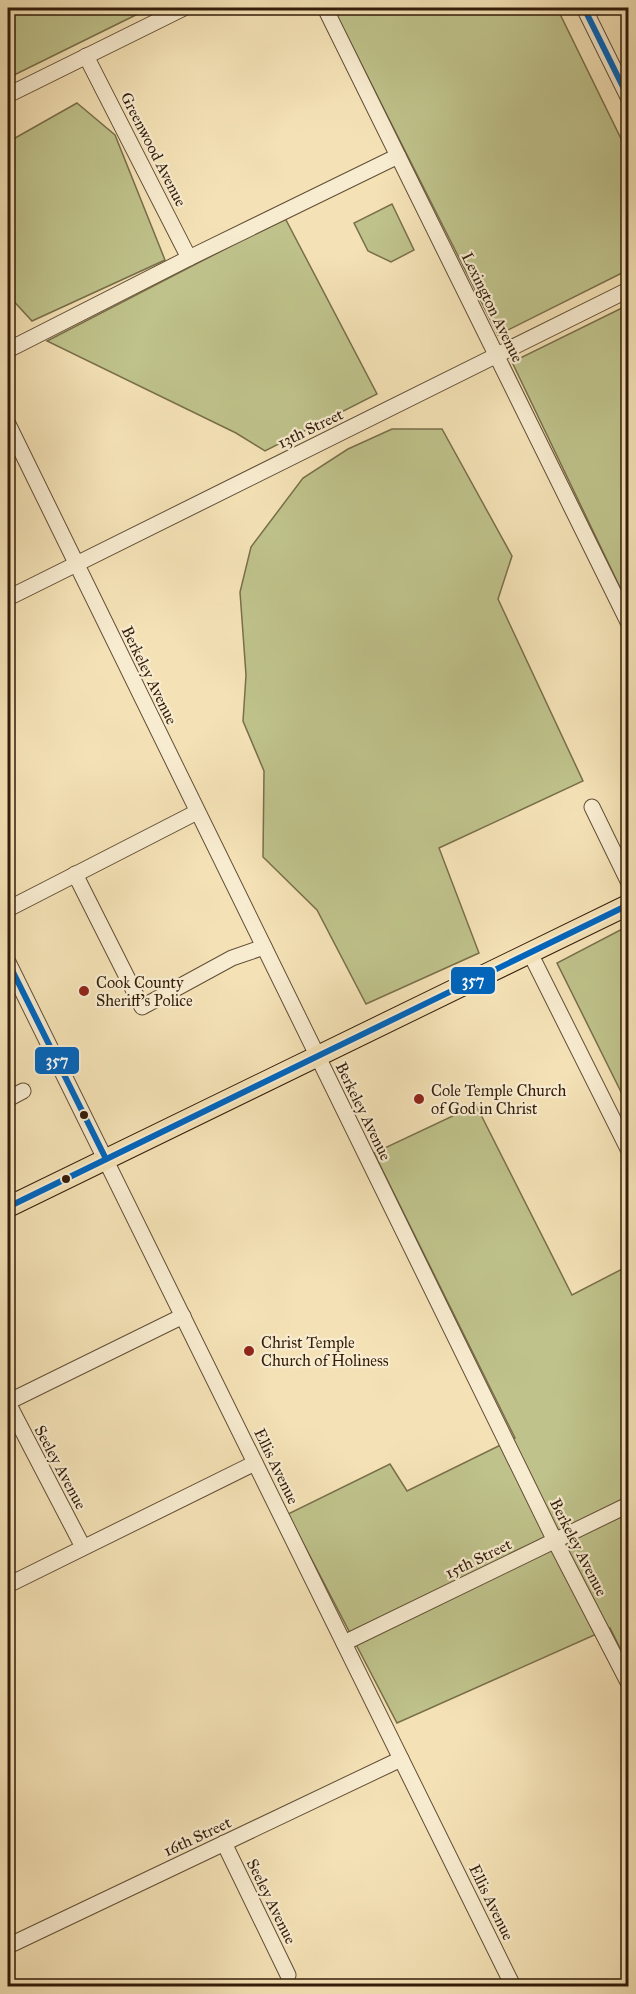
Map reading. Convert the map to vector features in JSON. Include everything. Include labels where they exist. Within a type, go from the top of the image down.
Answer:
[{"type":"main road","points":[[8,1207],[628,905]]},
{"type":"street","points":[[8,95],[184,8]]},
{"type":"street","name":"Lexington Avenue","points":[[325,8],[628,622]]},
{"type":"street","points":[[589,9],[628,97]]},
{"type":"street","name":"Greenwood Avenue","points":[[86,56],[189,258]]},
{"type":"street","points":[[8,350],[398,156]]},
{"type":"street","name":"13th Street","points":[[8,598],[628,290]]},
{"type":"street","name":"Berkeley Avenue","points":[[8,424],[75,565],[555,1541],[628,1682]]},
{"type":"street","points":[[592,807],[628,881]]},
{"type":"street","points":[[8,909],[197,812]]},
{"type":"street","points":[[75,874],[142,1007],[232,958],[264,947]]},
{"type":"street","points":[[530,953],[628,1149]]},
{"type":"street","name":"Ellis Avenue","points":[[8,962],[513,1986]]},
{"type":"street","points":[[8,1099],[24,1091]]},
{"type":"street","points":[[8,1402],[183,1316]]},
{"type":"street","name":"Seeley Avenue","points":[[8,1402],[83,1547]]},
{"type":"street","points":[[8,1585],[255,1463]]},
{"type":"street","name":"15th Street","points":[[344,1643],[628,1505]]},
{"type":"street","name":"16th Street","points":[[8,1946],[401,1759]]},
{"type":"street","name":"Seeley Avenue","points":[[224,1843],[288,1975]]},
{"type":"green space","points":[[8,8],[150,8],[8,78]]},
{"type":"green space","points":[[333,8],[557,8],[628,153],[628,270],[498,335]]},
{"type":"green space","points":[[77,103],[115,135],[165,260],[32,321],[8,295],[8,142]]},
{"type":"green space","points":[[392,204],[414,250],[391,262],[368,251],[354,223]]},
{"type":"green space","points":[[285,218],[377,394],[265,451],[236,433],[47,341]]},
{"type":"green space","points":[[628,305],[628,604],[512,362]]},
{"type":"green space","points":[[392,429],[442,429],[512,556],[498,599],[583,781],[439,848],[479,953],[366,1004],[317,910],[263,857],[264,771],[243,721],[246,675],[240,592],[251,547],[303,478],[348,449]]},
{"type":"green space","points":[[628,926],[628,1106],[557,963]]},
{"type":"green space","points":[[476,1105],[572,1295],[628,1266],[628,1664],[610,1628],[397,1723],[288,1514],[390,1464],[407,1491],[515,1438],[374,1153]]},
{"type":"transit line","name":"357","points":[[584,8],[628,97]]},
{"type":"transit line","name":"357","points":[[8,1207],[628,905]]},
{"type":"transit line","name":"357","points":[[8,962],[106,1159]]},
{"type":"place","name":"Cook County Sheriff's Police","points":[[84,991]]},
{"type":"place","name":"Cole Temple Church of God in Christ","points":[[419,1099]]},
{"type":"place","name":"Christ Temple Church of Holiness","points":[[249,1351]]}]
